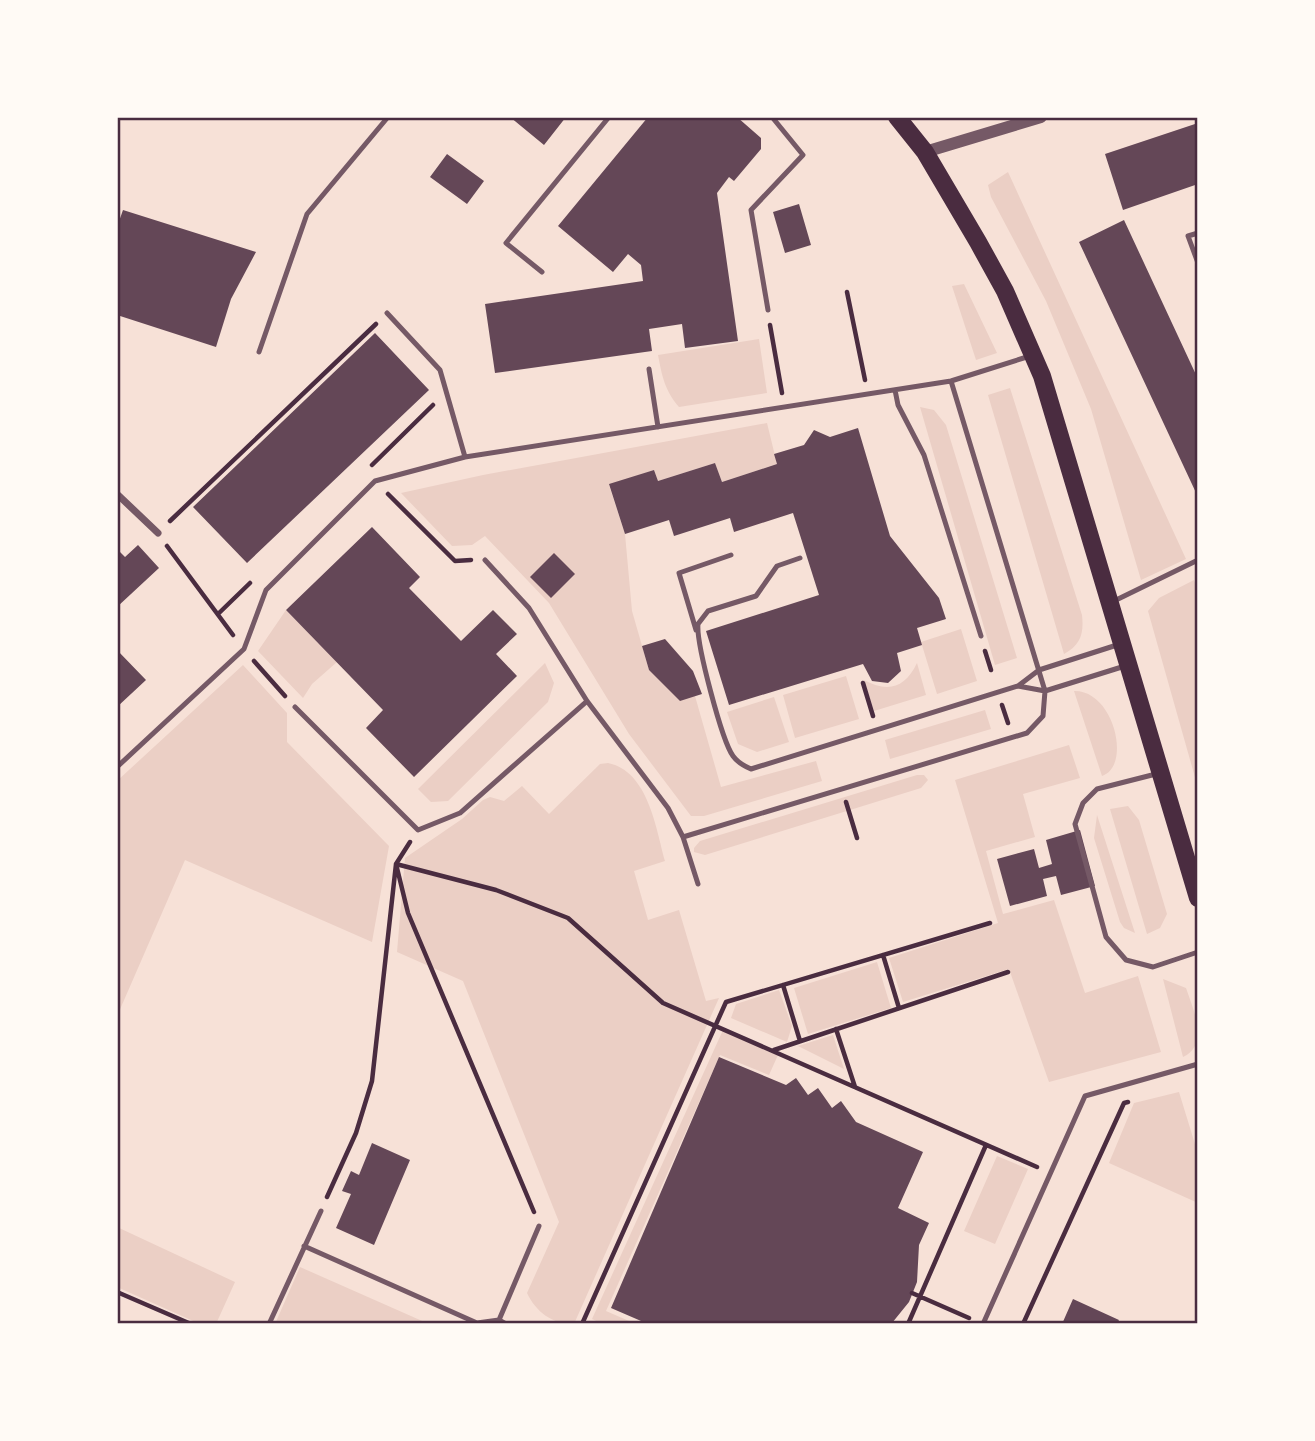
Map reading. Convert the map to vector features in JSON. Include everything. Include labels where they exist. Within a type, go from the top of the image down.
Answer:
[{"type":"main road","points":[[897,117],[925,152],[1005,291],[1034,355],[1126,666],[1196,887]]},
{"type":"street","points":[[925,152],[1041,117]]},
{"type":"street","points":[[117,494],[158,533]]},
{"type":"lane","points":[[259,352],[307,214],[388,117]]},
{"type":"lane","points":[[542,272],[506,243],[609,117]]},
{"type":"lane","points":[[768,310],[751,210],[803,155],[772,117]]},
{"type":"lane","points":[[1198,233],[1188,236],[1198,263]]},
{"type":"lane","points":[[387,313],[440,370],[465,457]]},
{"type":"lane","points":[[117,767],[244,649],[266,590],[375,481],[465,457],[951,381],[1034,355]]},
{"type":"lane","points":[[649,369],[658,427]]},
{"type":"lane","points":[[683,837],[1027,733],[1043,716],[1045,691],[951,381]]},
{"type":"lane","points":[[895,390],[898,405],[924,455],[981,636]]},
{"type":"lane","points":[[731,555],[679,573],[728,745],[733,756],[751,769],[1018,686],[1039,670],[1121,644]]},
{"type":"lane","points":[[697,633],[700,619],[708,611],[756,596],[777,566],[800,558]]},
{"type":"lane","points":[[485,560],[529,608],[587,701],[668,808],[683,837],[698,884]]},
{"type":"lane","points":[[1108,604],[1198,560]]},
{"type":"lane","points":[[1018,686],[1045,691],[1126,666]]},
{"type":"lane","points":[[295,707],[418,830],[460,813],[587,701]]},
{"type":"lane","points":[[1159,773],[1097,789],[1083,803],[1075,824],[1106,937],[1126,960],[1153,967],[1198,952]]},
{"type":"lane","points":[[983,1324],[1085,1096],[1198,1064]]},
{"type":"lane","points":[[269,1324],[321,1211]]},
{"type":"lane","points":[[499,1320],[539,1226]]},
{"type":"lane","points":[[304,1247],[477,1324],[499,1320],[506,1324]]},
{"type":"path","points":[[847,292],[869,394]]},
{"type":"path","points":[[768,310],[785,407]]},
{"type":"path","points":[[295,707],[244,649],[158,533],[387,313]]},
{"type":"path","points":[[375,481],[455,561],[485,560]]},
{"type":"path","points":[[321,1211],[356,1133],[372,1081],[396,864],[400,857]]},
{"type":"path","points":[[396,864],[495,890],[568,918],[663,1003],[716,1024],[1051,1174]]},
{"type":"path","points":[[396,864],[408,914],[539,1226]]},
{"type":"path","points":[[582,1324],[726,1002],[990,923]]},
{"type":"path","points":[[883,955],[899,1008]]},
{"type":"path","points":[[773,1050],[1007,972]]},
{"type":"path","points":[[783,985],[800,1041]]},
{"type":"path","points":[[836,1029],[855,1087]]},
{"type":"path","points":[[1023,1324],[1124,1103],[1137,1100]]},
{"type":"path","points":[[908,1324],[986,1145]]},
{"type":"path","points":[[117,1292],[191,1324]]},
{"type":"path","points":[[912,1293],[974,1321]]},
{"type":"shaded area","points":[[1008,172],[1186,559],[1141,580],[1091,409],[1046,301],[991,197],[988,185]]},
{"type":"shaded area","points":[[964,284],[997,353],[976,360],[952,286]]},
{"type":"shaded area","points":[[759,339],[767,393],[679,407],[674,401],[665,383],[658,355]]},
{"type":"shaded area","points":[[1010,388],[1082,615],[1080,638],[1074,647],[1064,654],[988,395]]},
{"type":"shaded area","points":[[920,407],[934,410],[946,425],[1017,658],[995,665]]},
{"type":"shaded area","points":[[767,423],[777,464],[722,482],[715,463],[658,481],[654,470],[609,485],[625,534],[632,611],[649,670],[695,696],[721,787],[816,761],[822,781],[704,816],[691,816],[629,734],[549,603],[485,536],[472,545],[452,546],[401,493],[483,475]]},
{"type":"shaded area","points":[[1194,580],[1198,591],[1198,788],[1148,611],[1159,598]]},
{"type":"shaded area","points":[[286,610],[337,662],[312,684],[303,698],[258,651]]},
{"type":"shaded area","points":[[961,629],[977,681],[937,694],[921,642]]},
{"type":"shaded area","points":[[545,663],[554,683],[548,702],[448,801],[431,802],[418,789]]},
{"type":"shaded area","points":[[917,663],[926,695],[874,711],[864,680],[881,686],[895,686],[907,678]]},
{"type":"shaded area","points":[[243,665],[287,713],[287,742],[389,846],[372,942],[185,860],[118,1014],[117,781]]},
{"type":"shaded area","points":[[846,676],[859,719],[795,738],[783,695]]},
{"type":"shaded area","points":[[1074,691],[1088,694],[1099,702],[1114,729],[1116,758],[1111,769],[1102,776]]},
{"type":"shaded area","points":[[774,697],[789,742],[757,752],[738,744],[727,712]]},
{"type":"shaded area","points":[[985,710],[991,729],[890,759],[885,740]]},
{"type":"shaded area","points":[[1069,745],[1080,778],[1023,794],[1035,837],[986,851],[1003,914],[1054,900],[1085,993],[1138,976],[1161,1052],[1049,1082],[1009,969],[903,1002],[889,958],[998,923],[955,780]]},
{"type":"shaded area","points":[[608,763],[622,768],[633,777],[648,803],[658,833],[665,861],[634,871],[648,920],[679,910],[706,1001],[719,998],[574,1324],[559,1322],[546,1316],[535,1306],[527,1293],[559,1222],[463,981],[397,952],[405,858],[462,819],[483,800],[490,797],[504,801],[522,786],[549,814],[600,764]]},
{"type":"shaded area","points":[[924,775],[928,780],[921,788],[705,855],[694,852],[700,841]]},
{"type":"shaded area","points":[[1128,806],[1139,820],[1167,914],[1160,928],[1147,934],[1110,809]]},
{"type":"shaded area","points":[[1097,815],[1135,933],[1124,928],[1120,922],[1094,838]]},
{"type":"shaded area","points":[[877,962],[891,1008],[808,1034],[794,988]]},
{"type":"shaded area","points":[[1163,979],[1186,988],[1195,1016],[1198,1035],[1196,1044],[1183,1057]]},
{"type":"shaded area","points":[[779,990],[792,1026],[787,1042],[731,1018],[736,1004]]},
{"type":"shaded area","points":[[723,1030],[778,1055],[769,1075],[720,1055],[606,1311],[636,1324],[603,1324],[592,1319]]},
{"type":"shaded area","points":[[833,1035],[844,1069],[798,1046]]},
{"type":"shaded area","points":[[1179,1092],[1198,1154],[1198,1203],[1109,1163],[1134,1103]]},
{"type":"shaded area","points":[[997,1156],[1028,1169],[995,1244],[964,1231]]},
{"type":"shaded area","points":[[117,1227],[235,1282],[216,1324],[200,1324],[117,1287]]},
{"type":"shaded area","points":[[300,1267],[429,1324],[275,1324]]},
{"type":"building","points":[[510,117],[566,117],[544,145]]},
{"type":"building","points":[[648,117],[737,117],[761,138],[761,149],[734,181],[729,177],[717,193],[738,341],[685,348],[682,324],[649,329],[652,351],[495,373],[485,304],[643,281],[641,265],[628,254],[613,272],[558,226]]},
{"type":"building","points":[[1198,123],[1198,184],[1123,210],[1105,154]]},
{"type":"building","points":[[447,154],[484,181],[467,204],[430,177]]},
{"type":"building","points":[[799,204],[811,245],[785,253],[773,212]]},
{"type":"building","points":[[123,210],[256,252],[231,299],[216,347],[117,315],[117,227]]},
{"type":"building","points":[[1124,220],[1198,379],[1198,497],[1079,242]]},
{"type":"building","points":[[375,333],[429,390],[247,563],[193,507]]},
{"type":"building","points":[[858,428],[890,536],[939,598],[946,619],[917,628],[922,645],[897,653],[901,671],[888,683],[872,681],[863,664],[729,705],[706,631],[819,595],[793,513],[734,532],[730,518],[674,536],[669,520],[625,534],[609,484],[654,470],[658,481],[715,463],[722,482],[777,464],[774,454],[804,445],[814,430],[830,437]]},
{"type":"building","points":[[372,527],[420,577],[409,588],[461,641],[493,610],[517,634],[496,654],[517,676],[414,777],[366,728],[383,710],[286,610]]},
{"type":"building","points":[[138,545],[159,568],[117,607],[117,549],[125,557]]},
{"type":"building","points":[[554,553],[575,574],[551,598],[530,577]]},
{"type":"building","points":[[665,639],[693,671],[702,694],[680,701],[649,670],[642,646]]},
{"type":"building","points":[[117,650],[146,680],[117,707]]},
{"type":"building","points":[[1080,830],[1095,886],[1061,895],[1056,876],[1043,879],[1047,896],[1010,906],[997,859],[1034,849],[1039,868],[1052,864],[1046,840]]},
{"type":"building","points":[[719,1057],[786,1085],[796,1078],[808,1095],[818,1088],[832,1108],[841,1101],[856,1122],[923,1152],[898,1208],[929,1223],[919,1245],[917,1282],[909,1302],[892,1323],[648,1324],[611,1308]]},
{"type":"building","points":[[372,1143],[410,1160],[374,1245],[336,1228],[351,1194],[342,1191],[351,1171],[359,1175]]},
{"type":"building","points":[[1073,1299],[1119,1320],[1117,1324],[1062,1324]]}]
